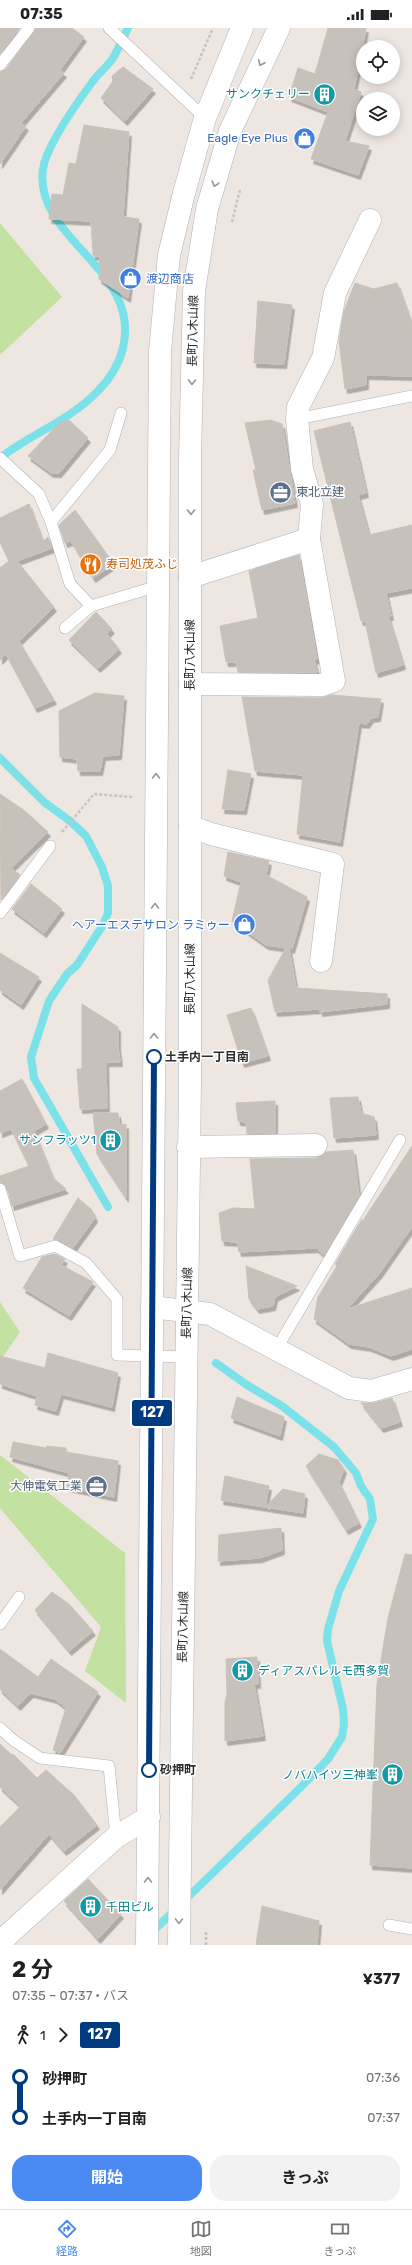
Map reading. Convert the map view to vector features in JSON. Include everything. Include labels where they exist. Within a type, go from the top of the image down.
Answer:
[{"type":"street","points":[[148,1945],[160,350],[169,255],[205,118],[242,28]]},
{"type":"street","name":"長町八木山線","points":[[178,1945],[190,1083],[190,577],[195,284],[207,209],[230,131],[279,28]]},
{"type":"street","points":[[190,684],[322,685],[334,680],[309,539],[312,504],[302,469],[297,419],[298,407],[323,358],[335,294],[370,220]]},
{"type":"street","points":[[190,577],[309,539]]},
{"type":"street","points":[[190,826],[211,834],[333,864],[320,961]]},
{"type":"street","points":[[188,1148],[316,1145]]},
{"type":"street","points":[[152,1307],[187,1309],[210,1314],[278,1348],[349,1388],[371,1391],[412,1379]]},
{"type":"street","points":[[0,1942],[116,1837],[149,1817]]},
{"type":"lane","points":[[0,65],[29,28]]},
{"type":"lane","points":[[109,28],[205,118]]},
{"type":"lane","points":[[297,419],[412,396]]},
{"type":"lane","points":[[51,522],[110,450],[121,413]]},
{"type":"lane","points":[[0,458],[39,494],[51,522],[70,584],[91,606]]},
{"type":"lane","points":[[65,628],[91,606],[158,586]]},
{"type":"lane","points":[[0,913],[50,846]]},
{"type":"lane","points":[[278,1348],[400,1140]]},
{"type":"lane","points":[[0,1189],[20,1256],[55,1246],[86,1263],[117,1299],[117,1355],[152,1358],[186,1358]]},
{"type":"lane","points":[[0,1624],[19,1597]]},
{"type":"lane","points":[[0,1728],[13,1740],[40,1758],[109,1766],[116,1837]]},
{"type":"lane","points":[[389,1925],[412,1929]]},
{"type":"path","points":[[64,830],[94,794],[132,797]]},
{"type":"green space","points":[[0,223],[62,297],[0,355]]},
{"type":"green space","points":[[0,1302],[20,1332],[0,1361]]},
{"type":"green space","points":[[0,1455],[125,1553],[126,1703],[85,1671],[101,1627],[0,1508]]},
{"type":"building","points":[[0,28],[20,28],[0,54]]},
{"type":"building","points":[[36,28],[72,28],[84,37],[60,70],[64,73],[21,123],[26,126],[0,164],[0,72],[6,69]]},
{"type":"building","points":[[328,28],[366,28],[364,40],[356,40],[356,79],[354,89],[361,92],[356,92],[356,107],[345,141],[369,146],[358,175],[311,159],[328,112],[289,97],[298,68],[315,74]]},
{"type":"building","points":[[123,67],[153,89],[125,121],[101,98],[113,81],[112,76]]},
{"type":"building","points":[[84,125],[129,132],[123,217],[139,219],[128,298],[99,279],[100,257],[93,255],[91,221],[49,219],[52,194],[63,195],[69,163],[76,164]]},
{"type":"building","points":[[355,283],[374,289],[397,283],[412,325],[412,376],[366,375],[366,385],[345,389],[339,341],[344,311]]},
{"type":"building","points":[[258,301],[292,305],[284,364],[254,363]]},
{"type":"building","points":[[69,420],[88,438],[59,473],[51,473],[28,456],[60,422]]},
{"type":"building","points":[[271,420],[282,424],[295,503],[262,510],[253,470],[256,470],[245,423]]},
{"type":"building","points":[[350,422],[366,493],[358,495],[369,535],[412,525],[412,588],[386,593],[391,616],[388,616],[403,665],[376,673],[365,621],[361,621],[314,431]]},
{"type":"building","points":[[29,504],[43,542],[48,537],[52,548],[17,561],[54,607],[19,641],[54,700],[35,708],[6,654],[0,660],[0,568],[9,561],[0,542],[0,518]]},
{"type":"building","points":[[75,510],[114,564],[93,578],[71,541],[65,543],[59,525]]},
{"type":"building","points":[[299,555],[317,659],[314,660],[317,672],[238,672],[236,662],[226,662],[220,626],[258,618],[249,571]]},
{"type":"building","points":[[96,612],[112,629],[107,634],[119,649],[98,668],[69,640]]},
{"type":"building","points":[[95,693],[124,696],[119,755],[103,756],[100,771],[78,771],[77,759],[60,757],[59,711]]},
{"type":"building","points":[[331,695],[381,699],[378,717],[371,718],[367,724],[359,723],[340,842],[297,834],[303,775],[255,771],[242,697],[322,698]]},
{"type":"building","points":[[228,770],[251,774],[244,810],[222,809]]},
{"type":"building","points":[[0,794],[25,811],[48,832],[11,868],[20,875],[1,900]]},
{"type":"building","points":[[228,852],[269,861],[266,875],[307,897],[292,949],[289,948],[296,988],[387,994],[387,1004],[320,1012],[320,1009],[275,1012],[268,980],[286,948],[266,945],[232,921],[241,882],[224,876]]},
{"type":"building","points":[[31,884],[62,909],[44,933],[12,909]]},
{"type":"building","points":[[0,953],[39,977],[21,1005],[0,990]]},
{"type":"building","points":[[82,1004],[118,1027],[120,1062],[106,1062],[107,1108],[80,1109],[77,1069],[82,1069]]},
{"type":"building","points":[[251,1008],[268,1056],[242,1063],[227,1015]]},
{"type":"building","points":[[22,1079],[46,1124],[34,1131],[53,1178],[66,1189],[12,1206],[7,1187],[0,1182],[0,1176],[29,1166],[11,1129],[0,1133],[0,1091]]},
{"type":"building","points":[[358,1097],[361,1113],[374,1117],[376,1135],[334,1138],[330,1098]]},
{"type":"building","points":[[275,1101],[275,1133],[247,1134],[246,1122],[238,1121],[236,1103]]},
{"type":"building","name":"サンフラッツ1","points":[[93,1113],[118,1113],[120,1126],[126,1124],[126,1198],[97,1154]]},
{"type":"building","points":[[412,1146],[412,1227],[379,1274],[347,1309],[412,1288],[412,1349],[391,1356],[369,1347],[349,1344],[314,1319],[318,1297],[337,1266],[335,1264],[362,1219],[362,1222]]},
{"type":"building","points":[[353,1150],[359,1196],[324,1255],[316,1248],[239,1252],[237,1242],[222,1241],[219,1213],[233,1208],[255,1209],[250,1159],[316,1158],[326,1152]]},
{"type":"building","points":[[78,1198],[92,1210],[95,1218],[73,1248],[53,1239]]},
{"type":"building","points":[[54,1254],[65,1259],[61,1265],[93,1282],[69,1316],[23,1288],[42,1257]]},
{"type":"building","points":[[246,1266],[297,1286],[275,1297],[273,1306],[257,1309],[249,1299]]},
{"type":"building","points":[[48,1353],[118,1373],[112,1407],[61,1394],[56,1411],[35,1405],[37,1396],[0,1384],[0,1356],[45,1368]]},
{"type":"building","points":[[237,1397],[284,1417],[280,1436],[231,1418]]},
{"type":"building","points":[[392,1398],[400,1422],[381,1428],[361,1403],[374,1403]]},
{"type":"building","points":[[13,1442],[46,1448],[47,1446],[66,1448],[66,1452],[118,1461],[114,1497],[67,1487],[69,1473],[10,1457]]},
{"type":"building","points":[[319,1454],[338,1460],[344,1469],[339,1482],[359,1523],[346,1530],[306,1466]]},
{"type":"building","points":[[225,1476],[269,1486],[265,1507],[221,1500]]},
{"type":"building","points":[[283,1489],[305,1494],[303,1513],[265,1507]]},
{"type":"building","points":[[281,1528],[282,1550],[260,1558],[218,1561],[219,1535]]},
{"type":"building","name":"ノバハイツ三神峯","points":[[405,1554],[412,1555],[412,1868],[370,1865],[377,1684],[388,1618]]},
{"type":"building","points":[[52,1592],[69,1604],[93,1631],[69,1651],[35,1610]]},
{"type":"building","points":[[0,1649],[38,1677],[51,1659],[98,1692],[60,1753],[53,1750],[66,1708],[55,1699],[31,1693],[18,1706],[0,1689]]},
{"type":"building","points":[[257,1657],[258,1684],[254,1684],[263,1736],[225,1741],[225,1702],[227,1695],[226,1659]]},
{"type":"building","points":[[0,1744],[12,1755],[13,1754],[37,1778],[46,1770],[74,1795],[97,1825],[64,1851],[49,1834],[0,1890],[0,1827],[21,1806],[0,1787]]},
{"type":"building","name":"千田ビル","points":[[88,1879],[121,1914],[98,1939],[64,1901]]},
{"type":"building","points":[[262,1906],[319,1921],[317,1945],[256,1945]]},
{"type":"waterway","points":[[0,458],[12,449],[63,419],[86,402],[97,392],[109,377],[116,366],[123,348],[125,320],[117,297],[103,275],[69,236],[54,215],[44,194],[43,169],[45,159],[56,136],[93,81],[109,64],[128,28]]},
{"type":"waterway","points":[[0,758],[44,802],[70,821],[86,836],[102,867],[108,886],[108,913],[103,925],[77,965],[67,974],[49,1001],[31,1057],[34,1078],[108,1207]]},
{"type":"waterway","points":[[184,1901],[328,1759],[342,1737],[344,1724],[343,1709],[327,1641],[328,1629],[339,1591],[373,1519],[370,1499],[361,1486],[356,1473],[334,1447],[282,1406],[247,1385],[216,1363]]},
{"type":"waterway","points":[[151,1933],[176,1909]]},
{"type":"bus line","name":"127","points":[[149,1770],[154,1057]]},
{"type":"place","name":"サンクチェリー","points":[[325,94]]},
{"type":"place","name":"Eagle Eye Plus","points":[[304,138]]},
{"type":"place","name":"渡辺商店","points":[[130,279]]},
{"type":"place","name":"東北立建","points":[[281,492]]},
{"type":"place","name":"寿司処茂ふじ","points":[[90,564]]},
{"type":"place","name":"ヘアーエステサロン ラミゥー","points":[[245,925]]},
{"type":"place","name":"土手内一丁目南","points":[[154,1057]]},
{"type":"place","name":"サンフラッツ1","points":[[111,1140]]},
{"type":"place","name":"大伸電気工業","points":[[97,1486]]},
{"type":"place","name":"ディアスパレルモ西多賀","points":[[242,1671]]},
{"type":"place","name":"砂押町","points":[[149,1770]]},
{"type":"place","name":"ノバハイツ三神峯","points":[[393,1775]]},
{"type":"place","name":"千田ビル","points":[[91,1907]]}]
